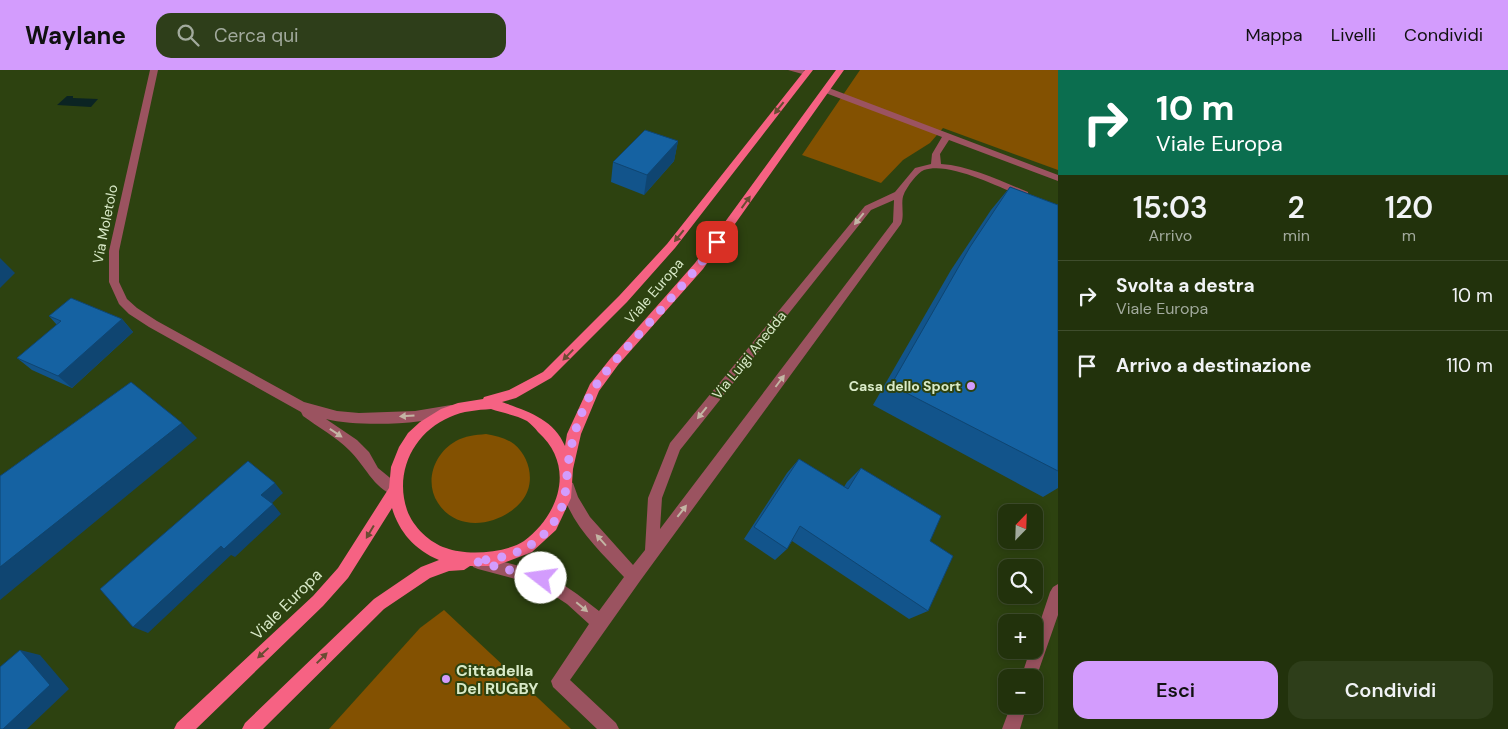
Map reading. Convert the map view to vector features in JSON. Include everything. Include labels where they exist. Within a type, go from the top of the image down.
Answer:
[{"type":"main road","name":"Viale Europa","points":[[251,729],[379,604],[426,572],[449,564],[496,559],[514,554],[531,545],[545,533],[556,519],[564,504],[576,429],[594,388],[614,362],[699,266],[840,70]]},
{"type":"main road","name":"Viale Europa","points":[[474,561],[453,558],[440,553],[418,539],[406,524],[398,507],[395,490],[396,472],[401,455],[411,440],[423,427],[438,416],[455,409],[512,394],[532,385],[553,370],[671,246],[807,72]]},
{"type":"main road","name":"Viale Europa","points":[[472,405],[491,404],[506,407],[522,412],[536,420],[548,430],[557,442],[564,456],[568,471]]},
{"type":"main road","name":"Viale Europa","points":[[183,729],[318,601],[343,573],[395,490]]},
{"type":"street","name":"Via Moletolo","points":[[154,70],[114,251],[112,272],[117,292],[123,301],[143,318],[296,404],[312,411],[359,418],[415,416],[455,409]]},
{"type":"street","points":[[792,70],[807,72]]},
{"type":"street","points":[[826,90],[1058,178]]},
{"type":"street","points":[[947,136],[936,154],[936,166],[961,170],[1031,196]]},
{"type":"street","name":"Via Luigi Anedda","points":[[652,550],[655,498],[675,447],[868,208],[899,192],[913,175],[922,168],[936,166]]},
{"type":"street","points":[[610,729],[559,681],[599,622],[652,550],[898,222],[899,192]]},
{"type":"street","name":"Via Moletolo","points":[[296,404],[352,444],[364,456],[373,472],[395,490]]},
{"type":"street","points":[[568,487],[571,503],[633,576]]},
{"type":"street","points":[[474,561],[541,578],[572,599],[599,622]]},
{"type":"street","points":[[1032,669],[1058,592]]},
{"type":"street","points":[[1011,729],[1016,714]]},
{"type":"shaded area","points":[[860,70],[1058,70],[1058,170],[943,128],[930,143],[903,160],[881,183],[802,155]]},
{"type":"shaded area","points":[[486,434],[508,440],[520,450],[530,472],[529,488],[521,502],[513,510],[491,521],[468,522],[446,513],[438,503],[434,495],[432,477],[437,460],[448,446],[467,437]]},
{"type":"shaded area","name":"Cittadella Del RUGBY","points":[[444,610],[571,729],[329,729],[420,628]]},
{"type":"water","points":[[67,96],[98,99],[91,107],[57,105]]},
{"type":"building","points":[[645,130],[678,141],[647,175],[613,162]]},
{"type":"building","points":[[1010,187],[1058,205],[1058,471],[891,385],[970,247]]},
{"type":"building","points":[[71,298],[122,319],[58,376],[17,358],[61,321],[49,316]]},
{"type":"building","points":[[131,382],[182,423],[0,567],[0,476]]},
{"type":"building","points":[[799,459],[848,489],[861,468],[941,516],[930,541],[953,556],[928,611],[800,526],[787,549],[754,527]]},
{"type":"building","points":[[248,461],[275,483],[261,495],[273,504],[224,549],[221,546],[133,627],[100,589]]},
{"type":"building","points":[[20,650],[50,685],[3,729],[0,729],[0,667]]},
{"type":"place","name":"Casa dello Sport","points":[[971,386]]},
{"type":"place","name":"Cittadella Del RUGBY","points":[[446,679]]},
{"type":"route","points":[[541,578],[474,561],[496,559],[514,554],[531,545],[545,533],[556,519],[564,504],[568,487],[569,459],[574,434],[594,388],[614,362],[699,266],[717,242]]}]
